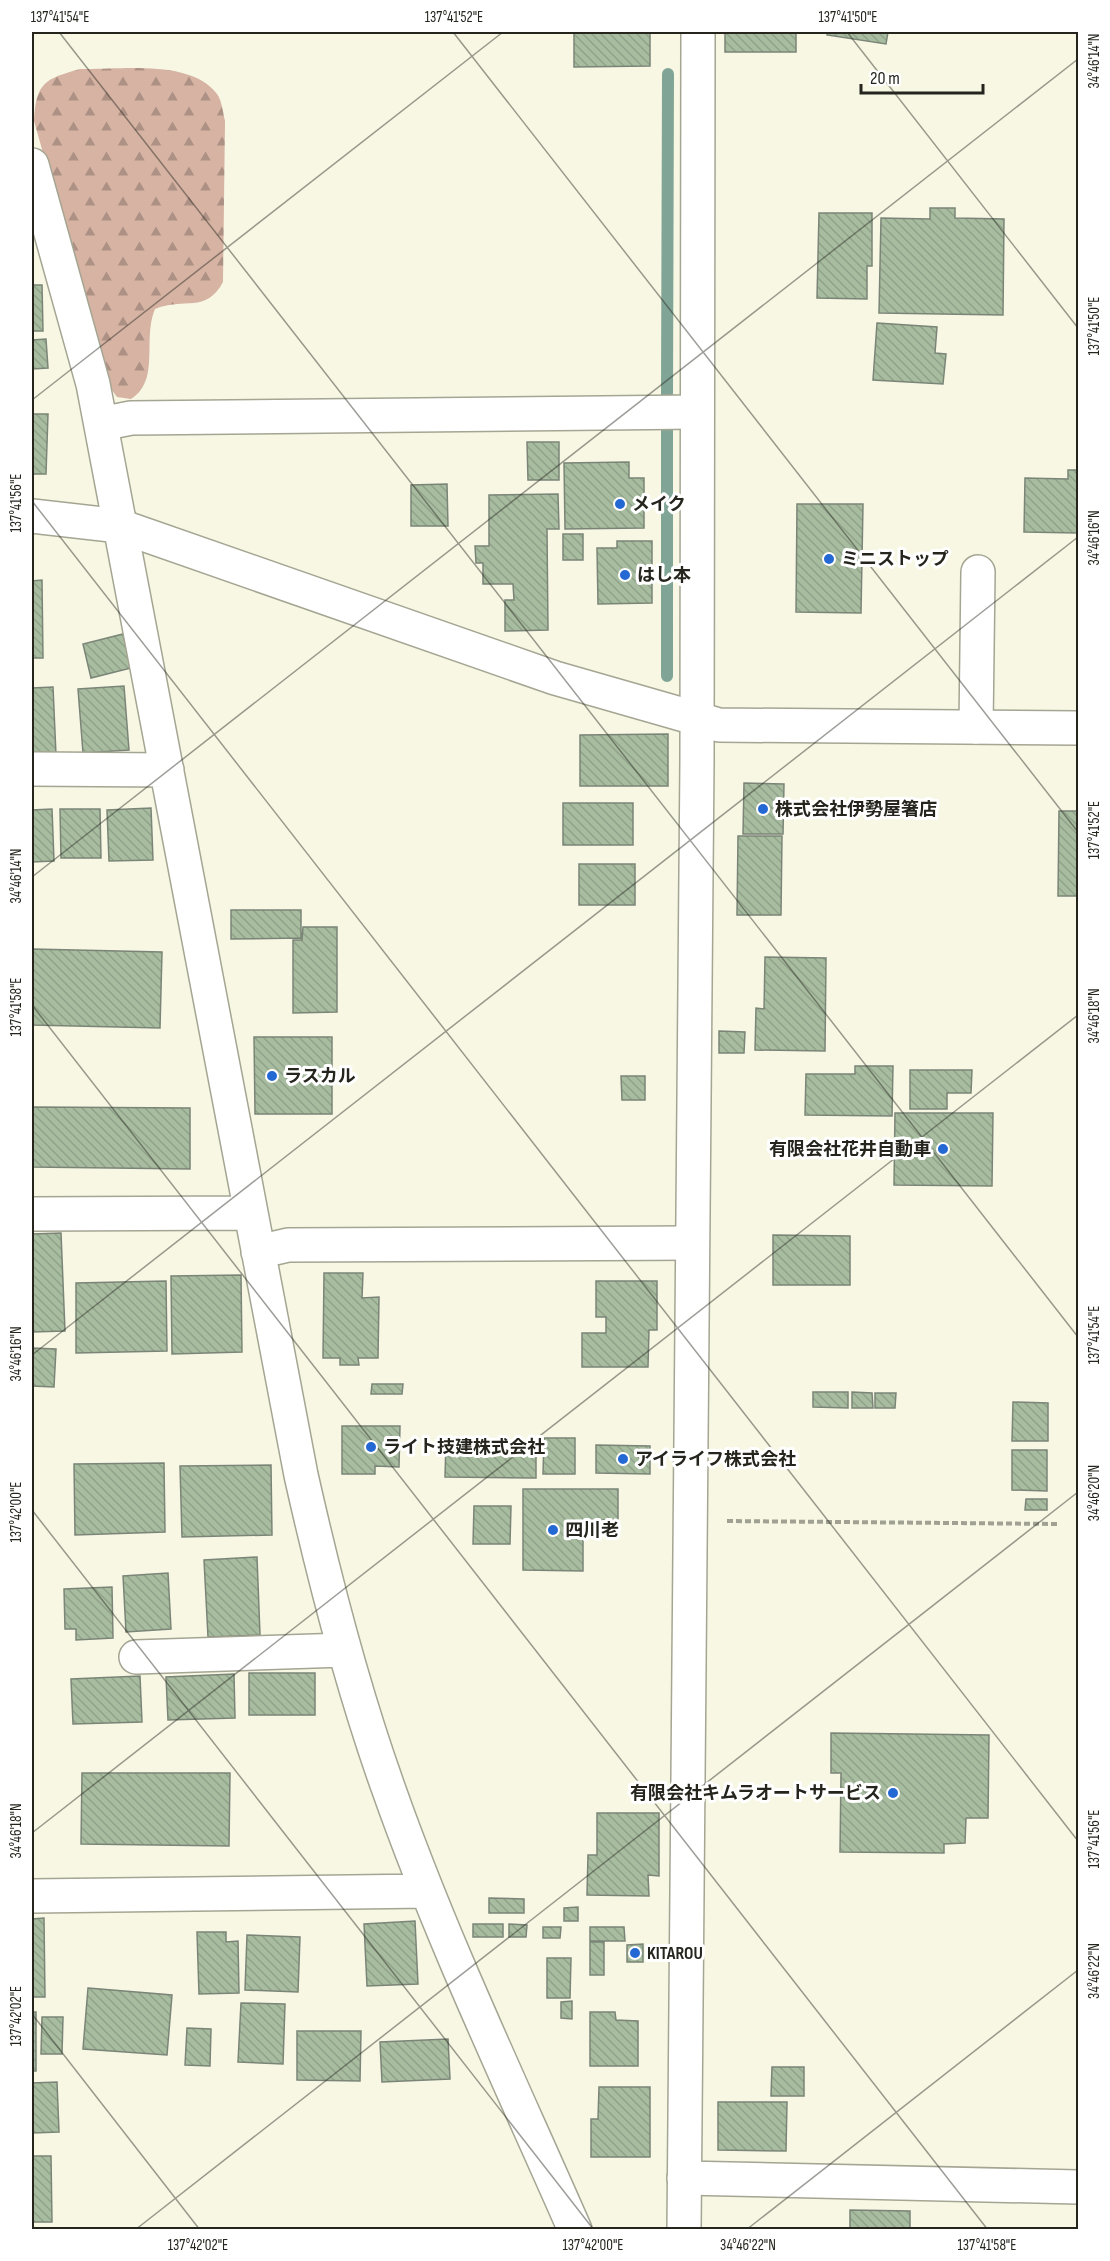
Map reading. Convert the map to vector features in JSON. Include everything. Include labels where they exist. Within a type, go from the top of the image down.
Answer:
[{"type":"street","points":[[684,2229],[697,718],[698,32]]},
{"type":"street","points":[[32,165],[43,244],[84,346],[101,424],[301,1475],[344,1650],[388,1790],[428,1891],[575,2229]]},
{"type":"street","points":[[101,424],[131,418],[697,412]]},
{"type":"street","points":[[32,516],[120,526],[555,678],[719,725],[1078,728]]},
{"type":"street","points":[[976,727],[978,572]]},
{"type":"street","points":[[32,769],[167,770]]},
{"type":"street","points":[[32,1214],[251,1213]]},
{"type":"street","points":[[258,1252],[288,1245],[692,1244]]},
{"type":"street","points":[[136,1657],[344,1650]]},
{"type":"street","points":[[32,1896],[428,1891]]},
{"type":"street","points":[[684,2178],[1078,2187]]},
{"type":"path","points":[[690,1521],[1060,1524]]},
{"type":"green space","points":[[80,69],[154,69],[190,75],[205,83],[217,94],[225,121],[223,282],[216,292],[202,301],[155,309],[151,321],[146,381],[131,399],[117,397],[109,386],[34,121],[37,98],[45,84],[58,76]]},
{"type":"building","points":[[574,32],[650,32],[650,66],[574,67]]},
{"type":"building","points":[[725,32],[796,32],[796,52],[725,52]]},
{"type":"building","points":[[828,32],[888,32],[886,44],[827,35]]},
{"type":"building","points":[[930,208],[955,208],[955,218],[1004,219],[1003,315],[879,313],[881,218],[930,219]]},
{"type":"building","points":[[819,213],[872,213],[872,266],[867,266],[867,299],[817,298]]},
{"type":"building","points":[[32,285],[42,285],[43,331],[32,331]]},
{"type":"building","points":[[877,323],[937,327],[935,353],[946,354],[943,384],[873,380]]},
{"type":"building","points":[[46,339],[48,368],[32,369],[32,340]]},
{"type":"building","points":[[32,414],[48,414],[46,474],[32,474]]},
{"type":"building","points":[[527,442],[559,442],[559,480],[528,480]]},
{"type":"building","points":[[629,462],[629,478],[644,478],[644,528],[565,529],[564,463]]},
{"type":"building","points":[[1068,470],[1078,470],[1078,533],[1024,532],[1025,478],[1068,479]]},
{"type":"building","points":[[447,484],[448,526],[411,526],[411,485]]},
{"type":"building","points":[[558,494],[559,529],[547,529],[548,630],[505,631],[505,600],[514,600],[513,584],[483,584],[483,563],[476,563],[475,546],[489,546],[489,495]]},
{"type":"building","points":[[797,504],[863,504],[861,613],[796,612]]},
{"type":"building","points":[[563,534],[583,534],[583,560],[563,560]]},
{"type":"building","name":"はし本","points":[[617,541],[652,541],[652,603],[598,604],[597,548],[617,548]]},
{"type":"building","points":[[42,580],[43,658],[32,658],[32,581]]},
{"type":"building","points":[[123,634],[131,668],[91,678],[83,644]]},
{"type":"building","points":[[124,686],[129,750],[83,753],[78,689]]},
{"type":"building","points":[[53,687],[56,755],[32,756],[32,688]]},
{"type":"building","points":[[668,734],[668,786],[580,786],[580,735]]},
{"type":"building","points":[[744,783],[784,784],[783,834],[743,834]]},
{"type":"building","points":[[563,803],[633,803],[633,845],[563,845]]},
{"type":"building","points":[[151,808],[153,860],[109,861],[107,810]]},
{"type":"building","points":[[52,809],[54,861],[32,862],[32,810]]},
{"type":"building","points":[[60,809],[100,809],[101,858],[61,858]]},
{"type":"building","points":[[1059,811],[1078,811],[1078,896],[1058,896]]},
{"type":"building","points":[[738,836],[782,836],[781,915],[737,915]]},
{"type":"building","points":[[579,864],[635,864],[635,905],[579,905]]},
{"type":"building","points":[[231,910],[301,910],[301,938],[231,939]]},
{"type":"building","points":[[303,927],[337,927],[337,1012],[293,1013],[293,940],[302,940]]},
{"type":"building","points":[[32,949],[162,952],[160,1028],[32,1025]]},
{"type":"building","points":[[765,957],[826,958],[825,1051],[755,1050],[756,1008],[764,1009]]},
{"type":"building","points":[[719,1031],[745,1032],[744,1053],[719,1053]]},
{"type":"building","points":[[254,1037],[332,1037],[332,1114],[255,1114]]},
{"type":"building","points":[[855,1066],[893,1066],[892,1116],[805,1115],[806,1074],[855,1074]]},
{"type":"building","points":[[910,1070],[972,1070],[971,1093],[947,1093],[947,1109],[910,1109]]},
{"type":"building","points":[[621,1076],[645,1076],[645,1100],[622,1100]]},
{"type":"building","points":[[32,1107],[190,1108],[190,1169],[32,1167]]},
{"type":"building","points":[[895,1113],[993,1113],[992,1186],[894,1185]]},
{"type":"building","points":[[61,1233],[65,1331],[32,1332],[32,1234]]},
{"type":"building","points":[[773,1235],[850,1236],[850,1285],[773,1285]]},
{"type":"building","points":[[324,1273],[363,1273],[362,1298],[379,1297],[378,1358],[358,1358],[359,1365],[340,1365],[340,1358],[323,1358]]},
{"type":"building","points":[[241,1275],[242,1352],[172,1354],[171,1276]]},
{"type":"building","points":[[166,1281],[167,1351],[76,1353],[76,1283]]},
{"type":"building","points":[[596,1281],[657,1281],[657,1330],[649,1330],[648,1367],[582,1367],[582,1333],[606,1333],[606,1317],[596,1317]]},
{"type":"building","points":[[32,1348],[56,1349],[54,1387],[32,1386]]},
{"type":"building","points":[[372,1384],[403,1384],[402,1394],[371,1394]]},
{"type":"building","points":[[813,1392],[848,1392],[848,1408],[813,1407]]},
{"type":"building","points":[[852,1392],[872,1393],[873,1408],[852,1408]]},
{"type":"building","points":[[875,1393],[896,1393],[895,1408],[875,1408]]},
{"type":"building","points":[[1013,1402],[1048,1403],[1048,1441],[1012,1441]]},
{"type":"building","points":[[342,1426],[400,1426],[399,1467],[375,1466],[375,1474],[342,1474]]},
{"type":"building","points":[[544,1438],[575,1438],[575,1474],[543,1474]]},
{"type":"building","points":[[446,1441],[536,1442],[536,1478],[445,1477]]},
{"type":"building","points":[[596,1445],[650,1446],[650,1474],[596,1473]]},
{"type":"building","points":[[1012,1450],[1047,1450],[1047,1491],[1012,1490]]},
{"type":"building","points":[[164,1463],[165,1532],[75,1535],[74,1464]]},
{"type":"building","points":[[271,1465],[272,1535],[182,1537],[180,1466]]},
{"type":"building","points":[[523,1489],[618,1489],[618,1520],[583,1520],[583,1571],[523,1570]]},
{"type":"building","points":[[1026,1499],[1047,1499],[1047,1510],[1025,1510]]},
{"type":"building","points":[[474,1506],[511,1506],[510,1544],[473,1544]]},
{"type":"building","points":[[257,1557],[260,1635],[208,1637],[204,1560]]},
{"type":"building","points":[[168,1573],[171,1629],[126,1632],[123,1576]]},
{"type":"building","points":[[112,1587],[113,1638],[76,1640],[76,1629],[65,1629],[64,1589]]},
{"type":"building","points":[[249,1673],[315,1673],[315,1715],[249,1715]]},
{"type":"building","points":[[234,1674],[235,1718],[168,1720],[166,1677]]},
{"type":"building","points":[[140,1676],[142,1722],[73,1724],[71,1679]]},
{"type":"building","points":[[831,1733],[989,1735],[988,1818],[966,1818],[965,1843],[944,1844],[944,1853],[840,1852],[841,1773],[831,1773]]},
{"type":"building","points":[[82,1773],[230,1773],[229,1846],[81,1844]]},
{"type":"building","points":[[597,1813],[659,1813],[659,1876],[648,1875],[649,1896],[587,1895],[588,1855],[597,1855]]},
{"type":"building","points":[[489,1898],[524,1899],[524,1913],[489,1913]]},
{"type":"building","points":[[578,1907],[578,1921],[564,1921],[564,1908]]},
{"type":"building","points":[[44,1918],[45,1997],[32,1997],[32,1919]]},
{"type":"building","points":[[415,1921],[418,1984],[367,1986],[364,1924]]},
{"type":"building","points":[[473,1924],[503,1924],[503,1937],[473,1937]]},
{"type":"building","points":[[509,1924],[527,1925],[526,1937],[509,1937]]},
{"type":"building","points":[[543,1927],[561,1927],[560,1938],[543,1938]]},
{"type":"building","points":[[590,1927],[624,1927],[625,1941],[590,1941]]},
{"type":"building","points":[[197,1932],[226,1932],[226,1942],[238,1941],[239,1993],[199,1994]]},
{"type":"building","points":[[247,1935],[300,1937],[298,1992],[245,1990]]},
{"type":"building","points":[[590,1942],[604,1942],[604,1975],[590,1975]]},
{"type":"building","name":"KITAROU","points":[[643,1944],[643,1962],[627,1962],[627,1945]]},
{"type":"building","points":[[547,1958],[571,1958],[570,1998],[547,1998]]},
{"type":"building","points":[[88,1988],[172,1995],[167,2055],[83,2049]]},
{"type":"building","points":[[572,2001],[572,2019],[561,2018],[561,2002]]},
{"type":"building","points":[[241,2003],[285,2004],[283,2064],[238,2062]]},
{"type":"building","points":[[32,2012],[36,2012],[36,2071],[32,2071]]},
{"type":"building","points":[[590,2012],[615,2012],[616,2020],[638,2021],[638,2066],[590,2066]]},
{"type":"building","points":[[42,2017],[63,2017],[62,2054],[41,2054]]},
{"type":"building","points":[[187,2028],[211,2029],[210,2066],[185,2065]]},
{"type":"building","points":[[297,2031],[361,2031],[360,2081],[297,2080]]},
{"type":"building","points":[[448,2039],[450,2079],[382,2082],[380,2042]]},
{"type":"building","points":[[772,2067],[804,2067],[804,2096],[771,2096]]},
{"type":"building","points":[[57,2082],[59,2132],[32,2133],[32,2083]]},
{"type":"building","points":[[599,2087],[650,2087],[650,2157],[591,2157],[591,2119],[598,2119]]},
{"type":"building","points":[[718,2102],[787,2102],[786,2151],[718,2150]]},
{"type":"building","points":[[32,2156],[51,2156],[52,2222],[32,2222]]},
{"type":"building","points":[[850,2210],[910,2211],[910,2230],[850,2230]]},
{"type":"waterway","points":[[667,394],[668,74]]},
{"type":"waterway","points":[[667,430],[667,676]]},
{"type":"place","name":"メイク","points":[[620,504]]},
{"type":"place","name":"ミニストップ","points":[[829,559]]},
{"type":"place","name":"はし本","points":[[625,575]]},
{"type":"place","name":"株式会社伊勢屋箸店","points":[[763,809]]},
{"type":"place","name":"ラスカル","points":[[272,1076]]},
{"type":"place","name":"有限会社花井自動車","points":[[943,1149]]},
{"type":"place","name":"ライト技建株式会社","points":[[371,1447]]},
{"type":"place","name":"アイライフ株式会社","points":[[623,1459]]},
{"type":"place","name":"四川老","points":[[553,1530]]},
{"type":"place","name":"有限会社キムラオートサービス","points":[[893,1793]]},
{"type":"place","name":"KITAROU","points":[[635,1953]]}]
